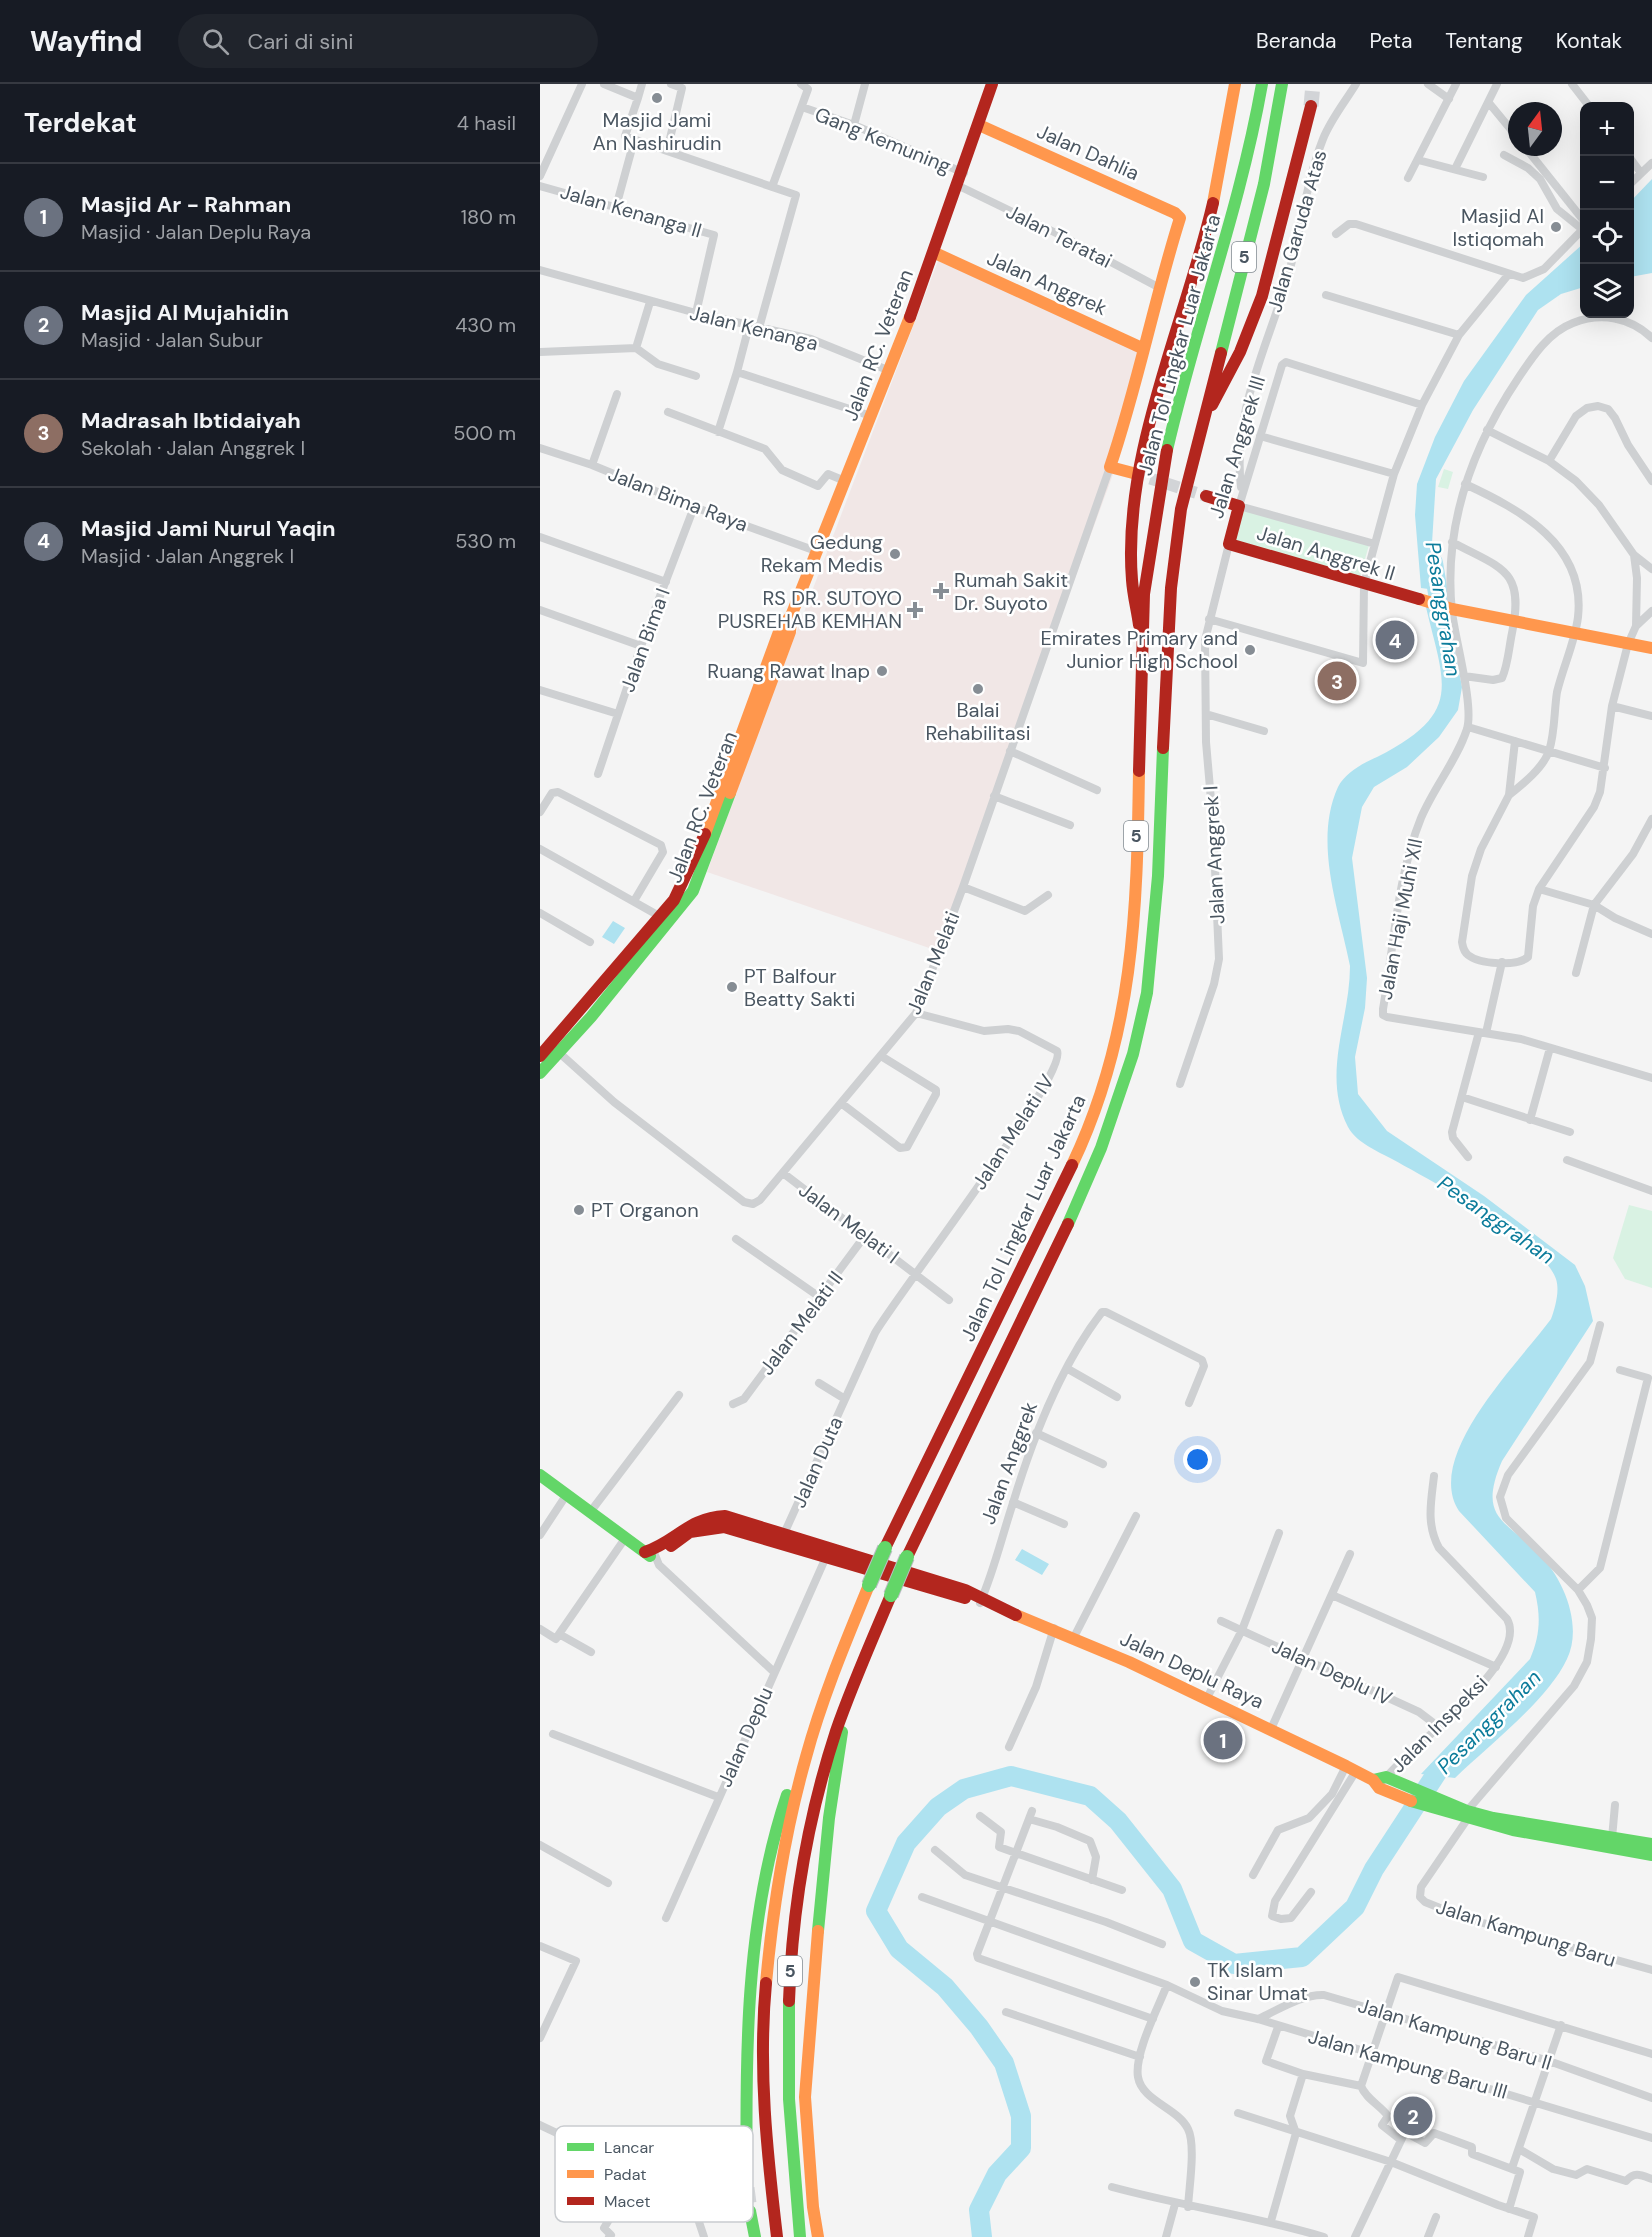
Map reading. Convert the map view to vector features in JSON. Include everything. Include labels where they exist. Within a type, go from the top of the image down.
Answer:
[{"type":"main road","name":"Jalan RC. Veteran","points":[[540,1056],[554,1048],[667,926],[693,891],[780,629],[791,616],[890,371],[962,180],[992,84]]},
{"type":"main road","points":[[1141,634],[1131,595],[1133,515],[1163,385],[1206,232],[1235,84]]},
{"type":"main road","name":"Jalan Tol Lingkar Luar Jakarta","points":[[777,2237],[764,2131],[763,2016],[775,1899],[806,1755],[832,1678],[885,1548],[1017,1282],[1090,1128],[1109,1072],[1127,987],[1136,875],[1141,634],[1166,456],[1241,185],[1262,84]]},
{"type":"main road","name":"Jalan Tol Lingkar Luar Jakarta","points":[[800,2237],[788,2079],[790,1970],[817,1801],[844,1711],[907,1557],[1066,1228],[1101,1149],[1133,1054],[1146,993],[1152,944],[1171,588],[1181,509],[1264,184],[1282,84]]},
{"type":"main road","points":[[1200,429],[1240,352],[1262,296],[1311,106]]},
{"type":"main road","name":"Jalan Dahlia","points":[[979,125],[1175,213],[1180,218],[1158,287]]},
{"type":"main road","name":"Jalan Anggrek","points":[[935,253],[1144,349]]},
{"type":"main road","points":[[1133,473],[1110,467],[1130,408],[1158,287]]},
{"type":"main road","points":[[1206,496],[1239,506]]},
{"type":"main road","name":"Jalan Anggrek III","points":[[1229,544],[1239,506]]},
{"type":"main road","name":"Jalan Anggrek II","points":[[1229,544],[1412,599],[1514,622],[1652,648]]},
{"type":"main road","name":"Jalan RC. Veteran","points":[[540,1073],[554,1048],[661,917],[709,839]]},
{"type":"main road","points":[[540,1475],[651,1553]]},
{"type":"main road","name":"Jalan Deplu Raya","points":[[651,1553],[708,1515],[725,1516],[826,1557],[984,1601]]},
{"type":"main road","name":"Jalan Deplu Raya","points":[[782,1540],[858,1554],[1054,1628],[1207,1698],[1379,1782],[1443,1808],[1466,1816],[1652,1855]]},
{"type":"main road","points":[[818,2237],[813,2208],[805,2097],[829,1818],[841,1751],[844,1711]]},
{"type":"main road","points":[[747,2126],[748,2021],[758,1932],[779,1819],[792,1782],[806,1755]]},
{"type":"main road","name":"Jalan Deplu Raya","points":[[1466,1816],[1493,1818],[1652,1844]]},
{"type":"main road","points":[[752,2222],[755,2237]]},
{"type":"street","points":[[540,176],[582,84]]},
{"type":"street","points":[[604,84],[624,88],[638,98]]},
{"type":"street","points":[[642,84],[624,134],[634,141],[794,193],[797,200],[759,328]]},
{"type":"street","points":[[668,151],[683,86],[671,84]]},
{"type":"street","points":[[772,187],[809,88],[801,84]]},
{"type":"street","points":[[854,125],[865,84]]},
{"type":"street","name":"Jalan Garuda Atas","points":[[1242,491],[1239,466],[1241,438],[1256,366],[1288,277],[1323,139],[1356,84]]},
{"type":"street","points":[[1428,84],[1449,99]]},
{"type":"street","points":[[1408,178],[1456,84]]},
{"type":"street","points":[[1455,169],[1497,84]]},
{"type":"street","points":[[1572,84],[1586,102]]},
{"type":"street","points":[[1489,103],[1508,126]]},
{"type":"street","name":"Gang Kemuning","points":[[802,107],[854,125],[962,180]]},
{"type":"street","points":[[616,207],[634,141]]},
{"type":"street","points":[[1504,154],[1528,168],[1540,179],[1557,209],[1580,223]]},
{"type":"street","points":[[1532,156],[1580,221]]},
{"type":"street","points":[[1422,160],[1483,177]]},
{"type":"street","points":[[1634,179],[1652,163]]},
{"type":"street","points":[[1634,164],[1641,173]]},
{"type":"street","name":"Jalan Teratai","points":[[962,180],[1158,287]]},
{"type":"street","name":"Jalan Kenanga II","points":[[540,186],[714,235],[696,314]]},
{"type":"street","points":[[1336,234],[1348,225],[1356,224],[1384,231],[1522,278],[1539,272],[1580,230]]},
{"type":"street","name":"Jalan Kenanga","points":[[540,270],[696,314],[811,339],[890,371]]},
{"type":"street","points":[[1209,619],[1363,663],[1364,584],[1394,474],[1422,405],[1459,335],[1508,275]]},
{"type":"street","points":[[1326,295],[1459,335]]},
{"type":"street","points":[[636,348],[650,302]]},
{"type":"street","points":[[1605,768],[1468,727],[1464,676],[1449,608],[1452,542],[1465,484],[1487,430],[1528,363],[1547,339],[1570,324],[1593,317],[1618,318],[1640,327],[1652,338]]},
{"type":"street","points":[[718,432],[749,326]]},
{"type":"street","points":[[540,352],[636,348],[658,364],[696,376]]},
{"type":"street","name":"Jalan Anggrek III","points":[[1239,506],[1284,363],[1422,405]]},
{"type":"street","points":[[736,372],[871,416]]},
{"type":"street","points":[[592,465],[617,394]]},
{"type":"street","points":[[1549,461],[1576,417],[1587,408],[1598,406],[1608,409],[1652,481]]},
{"type":"street","points":[[668,412],[765,448],[782,470],[818,486],[828,474],[845,481]]},
{"type":"street","points":[[1487,430],[1549,461],[1576,481],[1599,506],[1634,555],[1652,569]]},
{"type":"street","points":[[1260,436],[1394,474]]},
{"type":"street","name":"Jalan Bima Raya","points":[[540,448],[592,465],[694,507],[816,551]]},
{"type":"street","name":"Jalan Melati","points":[[554,1048],[614,1102],[744,1202],[757,1203],[916,1013],[963,887],[1110,467]]},
{"type":"street","points":[[1465,484],[1512,506],[1534,521],[1559,548],[1570,563],[1576,585],[1578,616],[1557,693],[1549,752],[1533,773],[1509,795],[1481,849],[1472,876],[1462,942],[1463,950],[1468,955],[1502,962],[1519,962],[1528,957],[1533,906],[1539,889],[1594,807],[1605,768],[1612,706],[1628,644],[1636,626],[1637,578],[1634,555]]},
{"type":"street","points":[[1239,506],[1375,544]]},
{"type":"street","name":"Jalan Bima I","points":[[598,774],[641,646],[694,507]]},
{"type":"street","points":[[540,537],[666,582]]},
{"type":"street","points":[[1452,542],[1499,568],[1508,577],[1517,593],[1514,622],[1502,678],[1493,680],[1464,676]]},
{"type":"street","name":"Jalan Anggrek I","points":[[1180,1084],[1214,984],[1219,959],[1206,714],[1205,640],[1229,544]]},
{"type":"street","points":[[540,610],[641,646]]},
{"type":"street","points":[[1636,626],[1652,611]]},
{"type":"street","points":[[540,690],[618,714]]},
{"type":"street","points":[[1612,706],[1652,716]]},
{"type":"street","points":[[1206,714],[1263,731]]},
{"type":"street","name":"Jalan Haji Muhi XII","points":[[1468,727],[1422,817],[1408,858],[1383,1015],[1482,1033]]},
{"type":"street","points":[[1509,795],[1515,741]]},
{"type":"street","points":[[1010,751],[1097,790]]},
{"type":"street","points":[[540,812],[552,793],[558,792],[661,845],[663,852],[634,902]]},
{"type":"street","points":[[994,796],[1070,825]]},
{"type":"street","points":[[1576,973],[1594,905],[1634,854],[1652,819]]},
{"type":"street","points":[[540,849],[661,917]]},
{"type":"street","points":[[963,887],[1025,912],[1048,895]]},
{"type":"street","points":[[1539,889],[1594,905],[1615,918],[1652,934]]},
{"type":"street","points":[[540,914],[590,942]]},
{"type":"street","points":[[1468,1157],[1453,1138],[1452,1132],[1502,962]]},
{"type":"street","name":"Jalan Melati IV","points":[[915,1272],[976,1191],[1035,1103],[1059,1056],[1048,1044],[1019,1031],[971,1029],[916,1013]]},
{"type":"street","points":[[1482,1033],[1550,1048],[1652,1078]]},
{"type":"street","points":[[1530,1120],[1550,1048]]},
{"type":"street","points":[[841,1103],[902,1149],[907,1147],[936,1094],[934,1087],[881,1056]]},
{"type":"street","points":[[1462,1097],[1570,1132]]},
{"type":"street","points":[[1567,1160],[1652,1191]]},
{"type":"street","name":"Jalan Melati I","points":[[783,1173],[949,1300]]},
{"type":"street","name":"Jalan Melati II","points":[[733,1404],[744,1399],[864,1237]]},
{"type":"street","points":[[736,1239],[821,1298]]},
{"type":"street","name":"Jalan Duta","points":[[782,1540],[875,1333],[915,1272]]},
{"type":"street","name":"Jalan Anggrek","points":[[984,1601],[1036,1434],[1068,1369],[1092,1325],[1103,1311],[1202,1360],[1204,1366],[1189,1403]]},
{"type":"street","points":[[1466,1816],[1581,1677],[1587,1662],[1592,1618],[1578,1590],[1506,1518],[1500,1497],[1508,1475],[1590,1362],[1600,1325]]},
{"type":"street","points":[[1068,1369],[1117,1397]]},
{"type":"street","points":[[1578,1590],[1600,1568],[1648,1378],[1620,1370]]},
{"type":"street","points":[[819,1383],[845,1399]]},
{"type":"street","points":[[591,1511],[680,1395]]},
{"type":"street","points":[[1036,1434],[1104,1464]]},
{"type":"street","name":"Jalan Inspeksi","points":[[1379,1782],[1440,1728],[1496,1667],[1506,1647],[1510,1625],[1438,1548],[1430,1523],[1434,1476]]},
{"type":"street","points":[[540,1535],[567,1494]]},
{"type":"street","points":[[1013,1502],[1064,1524]]},
{"type":"street","points":[[1074,1637],[1136,1516]]},
{"type":"street","points":[[1207,1698],[1242,1630],[1280,1533]]},
{"type":"street","points":[[540,1629],[556,1639],[626,1537]]},
{"type":"street","points":[[651,1553],[659,1565],[774,1672]]},
{"type":"street","points":[[1271,1729],[1350,1554]]},
{"type":"street","name":"Jalan Deplu","points":[[666,1918],[826,1557]]},
{"type":"street","points":[[1332,1595],[1496,1667]]},
{"type":"street","name":"Jalan Deplu IV","points":[[1221,1621],[1419,1713],[1440,1728]]},
{"type":"street","points":[[1009,1747],[1040,1676],[1054,1628]]},
{"type":"street","points":[[559,1634],[591,1652]]},
{"type":"street","points":[[554,1734],[718,1797]]},
{"type":"street","points":[[1253,1875],[1278,1830],[1309,1818],[1332,1794],[1351,1768]]},
{"type":"street","points":[[1311,1892],[1291,1918],[1281,1919],[1272,1916],[1275,1901],[1351,1768]]},
{"type":"street","points":[[1612,1838],[1615,1805]]},
{"type":"street","points":[[1092,1880],[1096,1857],[1090,1841],[1030,1815],[977,1954],[978,1959],[1153,2019]]},
{"type":"street","points":[[980,1816],[1001,1832],[999,1847],[1122,1890]]},
{"type":"street","name":"Jalan Kampung Baru","points":[[1466,1816],[1421,1887],[1420,1897],[1425,1902],[1465,1917],[1652,1970]]},
{"type":"street","points":[[540,1845],[608,1882]]},
{"type":"street","points":[[935,1850],[958,1872],[1002,1889],[1106,1922],[1162,1944]]},
{"type":"street","name":"Jalan Kampung Baru III","points":[[922,1897],[1167,1985],[1222,2011],[1258,2019],[1652,2138]]},
{"type":"street","points":[[540,1946],[574,1958],[576,1961],[540,2038]]},
{"type":"street","points":[[1509,2209],[1521,2174],[1512,2168],[1472,2154],[1472,2147],[1434,2133],[1425,2144],[1403,2136],[1382,2125],[1388,2116],[1380,2106],[1365,2095],[1361,2086],[1399,1977],[1652,2054]]},
{"type":"street","points":[[1167,1985],[1140,2057],[1137,2075],[1139,2083],[1184,2122],[1190,2134],[1188,2207]]},
{"type":"street","name":"Jalan Kampung Baru II","points":[[1258,2019],[1294,2002],[1320,1995],[1549,2061],[1652,2098]]},
{"type":"street","points":[[1006,2012],[1140,2057]]},
{"type":"street","points":[[1512,2168],[1561,2025]]},
{"type":"street","points":[[1278,2026],[1266,2061],[1304,2074],[1361,2086]]},
{"type":"street","points":[[1271,2221],[1296,2133],[1290,2116],[1304,2074]]},
{"type":"street","points":[[1238,2113],[1391,2162],[1509,2209],[1535,2217],[1528,2237]]},
{"type":"street","points":[[540,2125],[555,2132]]},
{"type":"street","points":[[1355,2237],[1403,2136]]},
{"type":"street","points":[[1519,2149],[1553,2169],[1576,2175],[1587,2169],[1626,2181],[1631,2176],[1639,2174],[1652,2179]]},
{"type":"street","points":[[1112,2187],[1188,2207],[1271,2221],[1324,2237]]},
{"type":"street","points":[[1166,2237],[1175,2204]]},
{"type":"street","points":[[1428,2237],[1436,2217]]},
{"type":"street","points":[[608,2222],[604,2228],[611,2235],[609,2237]]},
{"type":"street","points":[[699,2222],[704,2237]]},
{"type":"shaded area","name":"Rumah Sakit Dr. Suyoto","points":[[938,261],[1138,350],[1119,458],[938,951],[707,872]]},
{"type":"green space","points":[[1444,469],[1453,472],[1448,489],[1438,487]]},
{"type":"green space","points":[[1242,509],[1369,545],[1359,580],[1232,544]]},
{"type":"green space","points":[[1629,1205],[1652,1211],[1652,1288],[1625,1279],[1613,1258]]},
{"type":"water","points":[[1652,179],[1652,273],[1634,276],[1634,210],[1634,198]]},
{"type":"water","points":[[1580,247],[1580,288],[1561,294],[1538,310],[1473,410],[1436,479],[1432,543],[1443,591],[1421,588],[1415,515],[1417,484],[1435,437],[1464,381],[1526,295]]},
{"type":"water","points":[[1425,603],[1447,609],[1462,687],[1458,710],[1439,737],[1407,767],[1374,787],[1362,807],[1352,858],[1367,978],[1365,1008],[1355,1057],[1358,1094],[1387,1131],[1484,1196],[1575,1265],[1585,1286],[1593,1321],[1502,1461],[1495,1480],[1493,1495],[1494,1507],[1506,1525],[1539,1554],[1556,1576],[1572,1618],[1571,1646],[1558,1675],[1532,1706],[1455,1778],[1421,1774],[1530,1659],[1538,1634],[1539,1618],[1535,1592],[1459,1511],[1451,1489],[1454,1464],[1464,1438],[1479,1411],[1551,1319],[1557,1289],[1556,1279],[1530,1247],[1483,1212],[1362,1142],[1348,1127],[1340,1107],[1337,1067],[1350,966],[1330,876],[1328,830],[1331,808],[1338,787],[1345,777],[1360,765],[1405,741],[1424,725],[1436,710],[1441,694],[1441,676]]},
{"type":"water","points":[[613,921],[625,928],[614,944],[602,937]]},
{"type":"water","points":[[1022,1549],[1049,1564],[1042,1575],[1015,1560]]},
{"type":"waterway","name":"Pesanggrahan","points":[[1433,563],[1443,623]]},
{"type":"waterway","name":"Pesanggrahan","points":[[982,2237],[979,2210],[997,2174],[1021,2148],[1021,2116],[1004,2063],[979,2027],[945,1987],[899,1949],[876,1911],[906,1843],[938,1807],[964,1789],[1011,1776],[1090,1796],[1118,1821],[1172,1889],[1193,1941],[1234,1964],[1302,1957],[1355,1907],[1374,1869],[1438,1771],[1452,1758]]},
{"type":"tunnel","points":[[1311,106],[1313,84]]},
{"type":"tunnel","points":[[1133,473],[1206,496]]},
{"type":"traffic: fast","points":[[1167,450],[1242,177],[1262,84]]},
{"type":"traffic: fast","points":[[1221,353],[1264,184],[1282,84]]},
{"type":"traffic: fast","points":[[1068,1224],[1101,1148],[1133,1054],[1147,993],[1158,876],[1163,748]]},
{"type":"traffic: fast","points":[[540,1073],[591,1017],[693,891],[730,793]]},
{"type":"traffic: fast","points":[[540,1475],[650,1556]]},
{"type":"traffic: fast","points":[[869,1585],[885,1548]]},
{"type":"traffic: fast","points":[[891,1595],[907,1557]]},
{"type":"traffic: fast","points":[[818,1931],[829,1818],[842,1732]]},
{"type":"traffic: fast","points":[[1373,1780],[1386,1777],[1467,1811],[1493,1818],[1652,1844]]},
{"type":"traffic: fast","points":[[746,2126],[750,1989],[755,1940],[773,1842],[787,1795]]},
{"type":"traffic: fast","points":[[1411,1801],[1513,1830],[1652,1855]]},
{"type":"traffic: fast","points":[[789,2001],[789,2099],[800,2237]]},
{"type":"traffic: fast","points":[[752,2222],[755,2237]]},
{"type":"traffic: slow","points":[[1213,203],[1235,84]]},
{"type":"traffic: slow","points":[[979,125],[1175,213],[1180,218],[1110,467],[1133,473]]},
{"type":"traffic: slow","points":[[935,253],[1144,349]]},
{"type":"traffic: slow","points":[[730,793],[790,632],[791,616],[910,317]]},
{"type":"traffic: slow","points":[[1419,599],[1452,609],[1652,648]]},
{"type":"traffic: slow","points":[[705,834],[780,629],[791,616]]},
{"type":"traffic: slow","points":[[1072,1165],[1093,1117],[1120,1020],[1133,923],[1139,771]]},
{"type":"traffic: slow","points":[[766,1983],[781,1869],[799,1785],[812,1735],[827,1691],[869,1585]]},
{"type":"traffic: slow","points":[[1016,1615],[1129,1662],[1346,1766],[1373,1780],[1379,1788],[1411,1801]]},
{"type":"traffic: slow","points":[[818,1931],[805,2097],[813,2207],[818,2237]]},
{"type":"traffic: jam","points":[[910,317],[992,84]]},
{"type":"traffic: jam","points":[[1212,405],[1240,352],[1262,296],[1311,106]]},
{"type":"traffic: jam","points":[[1139,625],[1132,580],[1131,533],[1136,485],[1158,390],[1213,203]]},
{"type":"traffic: jam","points":[[1163,748],[1171,588],[1181,509],[1221,353]]},
{"type":"traffic: jam","points":[[1139,771],[1144,594],[1167,450]]},
{"type":"traffic: jam","points":[[1206,496],[1239,506],[1229,544],[1419,599]]},
{"type":"traffic: jam","points":[[540,1056],[674,900],[705,834]]},
{"type":"traffic: jam","points":[[885,1548],[1072,1165]]},
{"type":"traffic: jam","points":[[907,1557],[1068,1224]]},
{"type":"traffic: jam","points":[[645,1552],[692,1525],[725,1516],[965,1590],[1016,1615]]},
{"type":"traffic: jam","points":[[671,1546],[690,1532],[724,1527],[965,1598]]},
{"type":"traffic: jam","points":[[789,2001],[798,1898],[817,1797],[842,1714],[891,1595]]},
{"type":"traffic: jam","points":[[766,1983],[763,2079],[777,2237]]},
{"type":"place","name":"Masjid Jami An Nashirudin","points":[[657,98]]},
{"type":"place","name":"Masjid Al Istiqomah","points":[[1556,227]]},
{"type":"place","name":"Gedung Rekam Medis","points":[[895,554]]},
{"type":"place","name":"Rumah Sakit Dr. Suyoto","points":[[941,591]]},
{"type":"place","name":"RS DR. SUTOYO PUSREHAB KEMHAN","points":[[915,610]]},
{"type":"place","name":"Masjid Jami Nurul Yaqin","points":[[1395,640]]},
{"type":"place","name":"Emirates Primary and Junior High School","points":[[1250,650]]},
{"type":"place","name":"Ruang Rawat Inap","points":[[882,671]]},
{"type":"place","name":"Madrasah Ibtidaiyah","points":[[1337,681]]},
{"type":"place","name":"Balai Rehabilitasi","points":[[978,689]]},
{"type":"place","name":"PT Balfour Beatty Sakti","points":[[732,987]]},
{"type":"place","name":"PT Organon","points":[[579,1210]]},
{"type":"place","name":"Masjid Ar - Rahman","points":[[1223,1740]]},
{"type":"place","name":"TK Islam Sinar Umat","points":[[1195,1982]]},
{"type":"place","name":"Masjid Al Mujahidin","points":[[1413,2116]]}]
